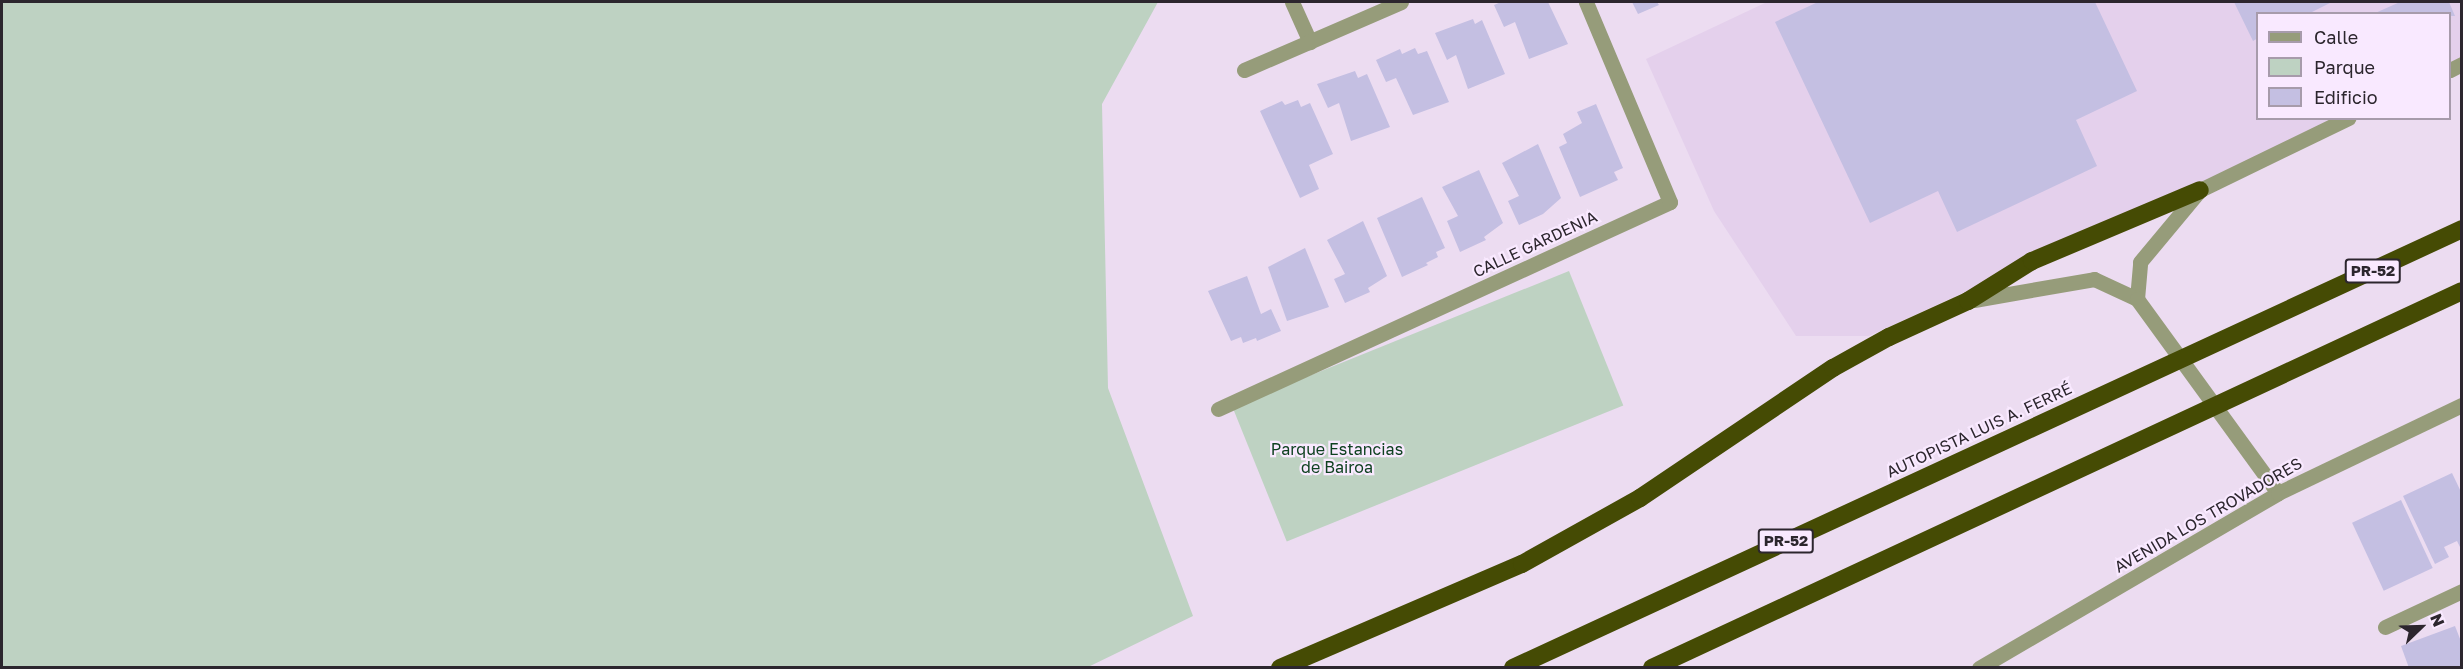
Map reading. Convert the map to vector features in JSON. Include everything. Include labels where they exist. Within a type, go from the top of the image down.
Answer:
[{"type":"highway","points":[[1280,668],[1522,564],[1640,498],[1833,368],[1968,301],[2032,261],[2200,190]]},
{"type":"highway","name":"AUTOPISTA LUIS A. FERRÉ","points":[[1513,668],[2462,229]]},
{"type":"highway","points":[[1652,668],[2462,291]]},
{"type":"street","points":[[1292,2],[1310,42]]},
{"type":"street","points":[[1244,70],[1401,2]]},
{"type":"street","name":"CALLE GARDENIA","points":[[1218,409],[1670,202],[1586,2]]},
{"type":"street","points":[[2137,299],[2140,262],[2200,190],[2344,120]]},
{"type":"street","points":[[1968,301],[2094,279],[2137,299],[2278,493]]},
{"type":"street","name":"AVENIDA LOS TROVADORES","points":[[1979,668],[2278,493],[2462,405]]},
{"type":"street","points":[[2385,627],[2462,591]]},
{"type":"shaded area","points":[[1767,2],[2461,2],[2461,64],[2451,69],[2451,12],[2256,12],[2256,120],[2340,120],[1869,336],[1796,336],[1714,211],[1646,59]]},
{"type":"green space","points":[[2,2],[1158,2],[1102,104],[1108,388],[1193,616],[1086,668],[2,667]]},
{"type":"green space","name":"Parque Estancias de Bairoa","points":[[1569,271],[1623,405],[1287,541],[1232,407]]},
{"type":"building","points":[[1501,2],[1548,2],[1568,44],[1529,59],[1515,22],[1504,27],[1494,5]]},
{"type":"building","points":[[1632,2],[1657,2],[1659,5],[1638,14]]},
{"type":"building","points":[[1818,2],[2095,2],[2137,91],[2076,120],[2097,166],[1957,232],[1938,191],[1870,223],[1775,22]]},
{"type":"building","points":[[2234,2],[2332,2],[2312,12],[2256,12],[2256,39],[2253,41]]},
{"type":"building","points":[[2400,2],[2449,2],[2455,16],[2451,16],[2451,12],[2378,12]]},
{"type":"building","points":[[1473,19],[1475,24],[1482,20],[1505,74],[1468,89],[1456,55],[1447,60],[1435,33]]},
{"type":"building","points":[[1415,48],[1418,54],[1427,51],[1449,102],[1413,115],[1396,78],[1386,82],[1376,60],[1400,49],[1402,54]]},
{"type":"building","points":[[1355,71],[1358,78],[1367,74],[1390,127],[1351,141],[1339,103],[1328,108],[1317,84]]},
{"type":"building","points":[[1298,100],[1301,107],[1310,103],[1333,154],[1309,165],[1319,189],[1300,198],[1260,111],[1282,101],[1285,105]]},
{"type":"building","points":[[1596,104],[1623,168],[1614,172],[1618,180],[1580,197],[1559,147],[1567,143],[1563,134],[1582,123],[1577,112]]},
{"type":"building","points":[[1538,144],[1561,198],[1543,214],[1519,225],[1508,201],[1519,196],[1502,163]]},
{"type":"building","points":[[1479,170],[1503,223],[1484,237],[1486,240],[1460,252],[1447,221],[1458,216],[1442,187]]},
{"type":"building","points":[[1422,197],[1445,248],[1436,252],[1438,257],[1426,263],[1428,265],[1402,277],[1377,218]]},
{"type":"building","points":[[1363,221],[1387,276],[1368,288],[1370,292],[1345,303],[1334,279],[1345,274],[1327,240]]},
{"type":"building","points":[[1305,248],[1329,307],[1287,321],[1268,267]]},
{"type":"building","points":[[1247,276],[1261,314],[1271,309],[1281,331],[1257,341],[1256,338],[1243,343],[1241,337],[1231,341],[1208,291]]},
{"type":"building","points":[[2452,473],[2462,494],[2462,551],[2457,541],[2444,547],[2449,557],[2435,564],[2403,496]]},
{"type":"building","points":[[2401,500],[2433,568],[2384,591],[2352,523]]},
{"type":"building","points":[[2455,626],[2462,644],[2462,668],[2409,668],[2401,646]]}]
